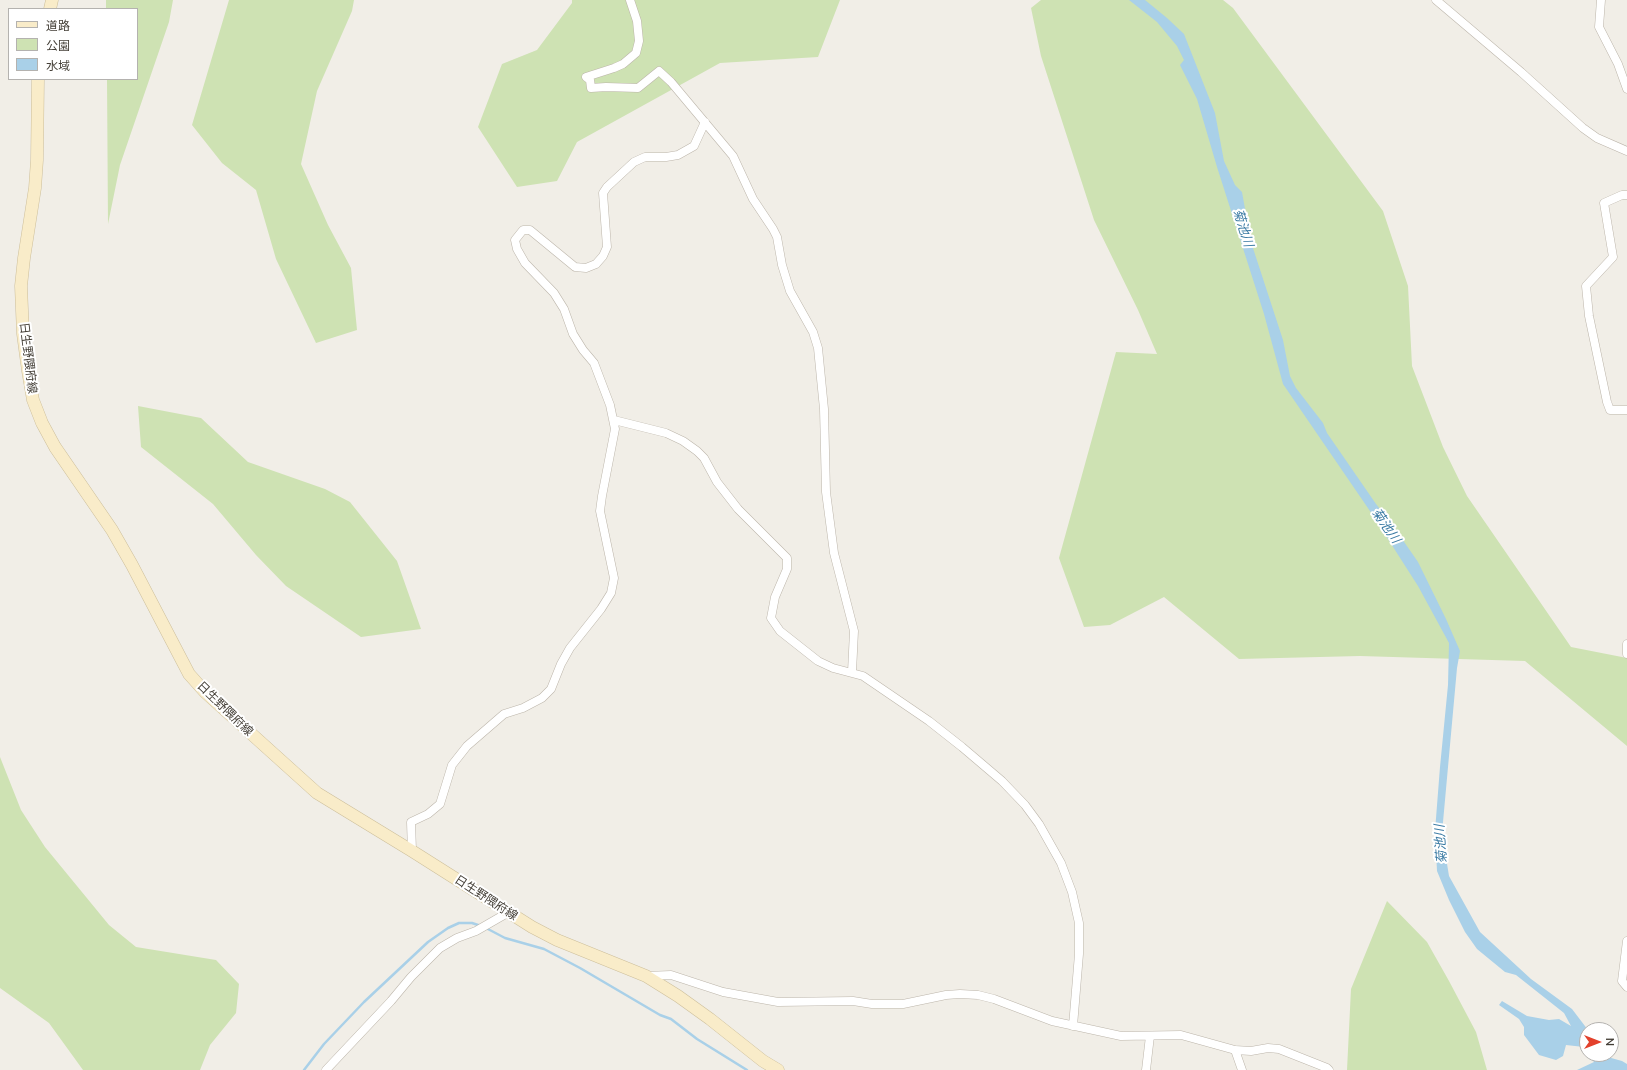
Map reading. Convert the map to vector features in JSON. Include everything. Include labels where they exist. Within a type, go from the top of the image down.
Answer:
[{"type":"main road","name":"日生野隈府線","points":[[38,80],[37,160],[35,188],[21,286],[23,334],[33,400],[42,423],[55,447],[112,530],[132,565],[189,674],[205,692],[317,793],[532,927],[557,940],[646,976],[678,996],[763,1061],[778,1070]]},
{"type":"street","points":[[630,0],[637,21],[639,41],[636,53],[623,64],[586,77],[590,80],[591,88],[638,88],[659,71],[670,82],[733,156],[753,199],[777,237],[782,265],[790,292],[813,332],[818,348],[824,409],[826,492],[834,553],[854,631],[852,672]]},
{"type":"street","points":[[1436,0],[1521,72],[1583,128],[1597,138],[1627,151]]},
{"type":"street","points":[[1601,0],[1600,27],[1618,64],[1627,89]]},
{"type":"street","points":[[412,851],[410,822],[428,814],[440,804],[452,765],[467,746],[504,714],[523,708],[542,698],[551,689],[561,664],[570,648],[601,609],[611,593],[614,578],[600,511],[615,429],[610,405],[594,363],[583,350],[573,334],[564,309],[554,293],[525,263],[517,249],[515,240],[523,230],[530,230],[575,267],[586,268],[596,264],[604,256],[607,247],[603,193],[618,176],[634,162],[645,158],[678,155],[694,146],[705,122]]},
{"type":"street","points":[[1627,195],[1622,195],[1604,203],[1613,257],[1586,286],[1589,316],[1607,402],[1610,410],[1627,410]]},
{"type":"street","points":[[614,420],[666,433],[684,441],[697,451],[704,458],[717,482],[738,509],[787,558],[787,570],[775,597],[772,618],[780,632],[818,661],[833,668],[863,676],[929,722],[962,747],[1002,781],[1025,805],[1039,824],[1060,863],[1072,892],[1079,923],[1078,966],[1073,1026]]},
{"type":"street","points":[[1627,644],[1627,654]]},
{"type":"street","points":[[326,1070],[391,1001],[411,977],[440,948],[457,938],[476,931],[509,912]]},
{"type":"street","points":[[1627,941],[1622,981],[1627,987]]},
{"type":"street","points":[[646,976],[663,974],[671,975],[723,992],[778,1002],[853,1001],[872,1004],[903,1004],[946,995],[978,995],[994,999],[1052,1021],[1073,1026],[1120,1036],[1181,1035],[1235,1050],[1251,1051],[1268,1048],[1279,1049],[1329,1070]]},
{"type":"street","points":[[1146,1070],[1150,1036]]},
{"type":"street","points":[[1235,1050],[1242,1070]]},
{"type":"green space","points":[[106,0],[173,0],[169,22],[120,165],[108,224],[107,80],[138,80],[138,8],[106,8]]},
{"type":"green space","points":[[229,0],[354,0],[352,11],[317,91],[301,164],[328,225],[351,268],[357,330],[316,343],[276,259],[256,190],[222,163],[192,125]]},
{"type":"green space","points":[[572,0],[840,0],[818,57],[720,63],[577,142],[557,181],[517,187],[478,127],[502,64],[537,50],[572,3]]},
{"type":"green space","points":[[1041,0],[1223,0],[1233,8],[1383,211],[1408,286],[1412,366],[1443,447],[1467,496],[1571,647],[1627,658],[1627,746],[1525,661],[1360,656],[1239,659],[1164,597],[1110,625],[1084,627],[1059,558],[1116,352],[1157,354],[1138,310],[1094,220],[1041,56],[1031,8]]},
{"type":"green space","points":[[138,406],[201,418],[248,462],[325,489],[350,502],[397,561],[421,629],[361,637],[286,586],[256,555],[213,504],[141,447]]},
{"type":"green space","points":[[0,757],[21,810],[45,847],[109,925],[136,947],[216,960],[239,984],[236,1013],[210,1045],[200,1070],[83,1070],[49,1023],[0,988]]},
{"type":"green space","points":[[1387,901],[1427,942],[1476,1032],[1487,1070],[1347,1070],[1351,989]]},
{"type":"water","name":"菊池川","points":[[1129,0],[1145,0],[1184,34],[1215,113],[1224,161],[1235,185],[1242,192],[1251,242],[1283,340],[1290,376],[1296,388],[1323,423],[1327,433],[1418,562],[1460,651],[1457,668],[1442,833],[1449,876],[1480,932],[1531,979],[1572,1009],[1582,1022],[1579,1022],[1579,1046],[1566,1045],[1563,1056],[1556,1060],[1539,1055],[1524,1035],[1524,1027],[1519,1019],[1499,1005],[1502,1001],[1527,1016],[1549,1020],[1559,1019],[1571,1026],[1564,1013],[1516,975],[1505,972],[1477,949],[1465,932],[1437,871],[1435,831],[1448,685],[1449,643],[1418,586],[1372,514],[1283,384],[1264,314],[1197,99],[1180,65],[1184,60],[1177,46],[1157,22]]},
{"type":"water","points":[[1619,1060],[1627,1064],[1627,1070],[1577,1070],[1594,1062],[1619,1062]]},
{"type":"waterway","points":[[304,1070],[324,1044],[364,1002],[428,942],[448,928],[459,923],[472,923],[481,926]]},
{"type":"waterway","points":[[486,928],[505,938],[544,949],[580,968],[660,1015],[671,1019],[697,1039],[747,1070]]}]
